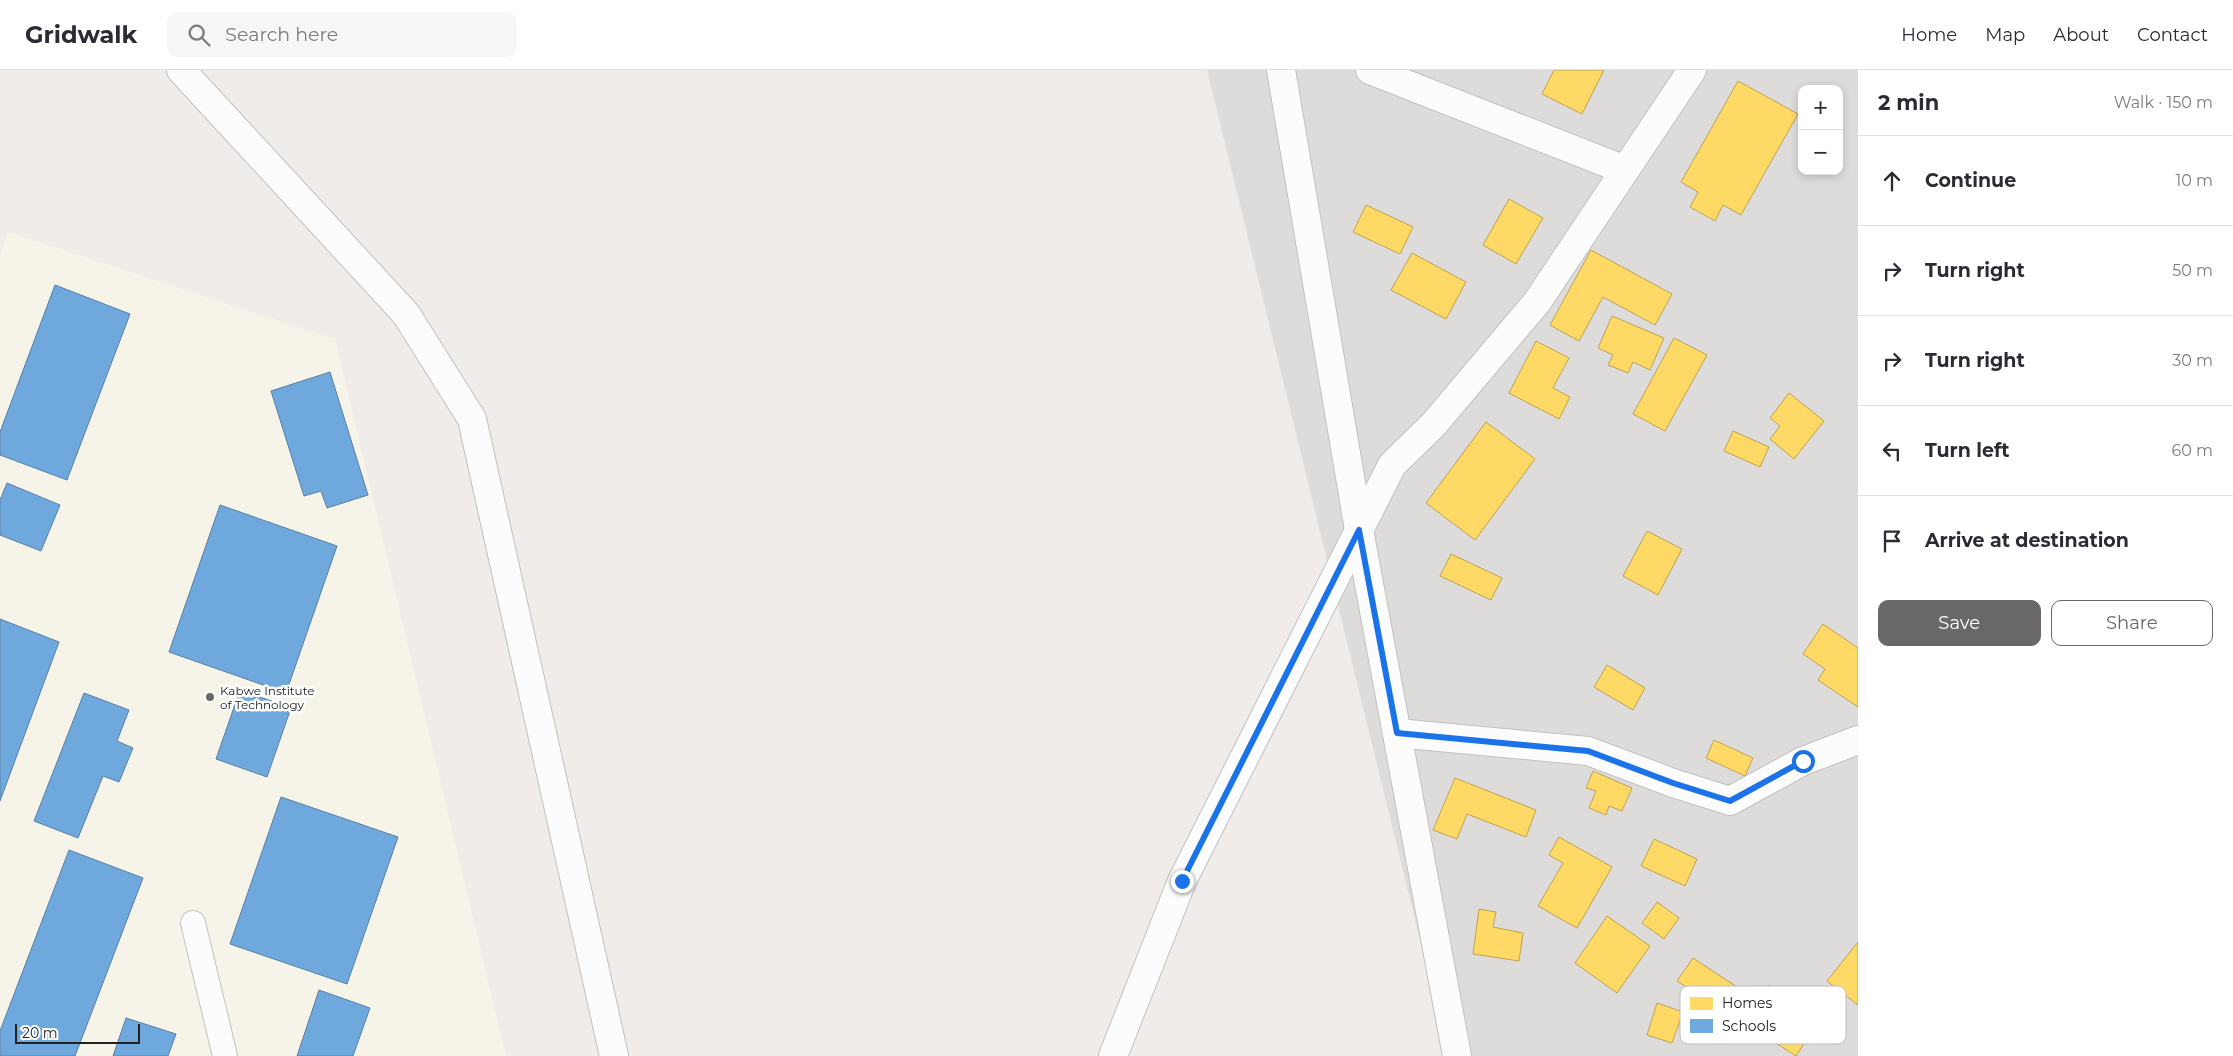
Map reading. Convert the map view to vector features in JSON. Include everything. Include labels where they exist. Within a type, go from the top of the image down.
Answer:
[{"type":"street","points":[[182,70],[406,314],[472,419],[614,1056]]},
{"type":"street","points":[[1281,70],[1359,530],[1457,1056]]},
{"type":"street","points":[[1370,70],[1625,170]]},
{"type":"street","points":[[1113,1056],[1182,881],[1392,465],[1434,424],[1537,302],[1692,70]]},
{"type":"street","points":[[1397,733],[1588,751],[1673,783],[1730,801],[1803,761],[1858,740]]},
{"type":"lane","points":[[193,923],[225,1056]]},
{"type":"shaded area","points":[[1207,70],[1858,70],[1858,1056],[1443,1056],[1431,985]]},
{"type":"shaded area","name":"Kabwe Institute of Technology","points":[[8,232],[335,339],[506,1056],[0,1056],[0,256]]},
{"type":"building: Homes","points":[[1554,70],[1604,70],[1582,114],[1542,94]]},
{"type":"building: Homes","points":[[1738,81],[1798,114],[1741,215],[1723,205],[1715,221],[1690,207],[1698,192],[1681,182]]},
{"type":"building: Homes","points":[[1509,199],[1543,218],[1516,264],[1483,245]]},
{"type":"building: Homes","points":[[1366,205],[1413,227],[1400,254],[1353,232]]},
{"type":"building: Homes","points":[[1591,250],[1672,294],[1655,325],[1603,297],[1579,341],[1550,325]]},
{"type":"building: Homes","points":[[1412,253],[1466,282],[1446,319],[1391,290]]},
{"type":"building: Homes","points":[[1612,316],[1664,338],[1650,370],[1633,362],[1628,373],[1608,365],[1613,355],[1598,348]]},
{"type":"building: Homes","points":[[1674,338],[1707,355],[1665,431],[1633,414]]},
{"type":"building: Homes","points":[[1536,341],[1569,358],[1553,388],[1570,397],[1559,419],[1509,393]]},
{"type":"building: Homes","points":[[1789,393],[1824,421],[1794,459],[1770,439],[1780,426],[1770,418]]},
{"type":"building: Homes","points":[[1486,422],[1535,459],[1475,540],[1426,503]]},
{"type":"building: Homes","points":[[1733,431],[1769,447],[1760,467],[1724,451]]},
{"type":"building: Homes","points":[[1647,531],[1682,549],[1658,595],[1623,576]]},
{"type":"building: Homes","points":[[1451,554],[1502,578],[1491,600],[1440,576]]},
{"type":"building: Homes","points":[[1823,624],[1858,648],[1858,707],[1818,680],[1825,669],[1803,654]]},
{"type":"building: Homes","points":[[1607,665],[1645,688],[1633,710],[1594,687]]},
{"type":"building: Homes","points":[[1714,740],[1753,758],[1745,776],[1706,758]]},
{"type":"building: Homes","points":[[1593,771],[1632,788],[1622,811],[1609,806],[1606,815],[1589,808],[1596,791],[1586,788]]},
{"type":"building: Homes","points":[[1455,778],[1536,810],[1526,837],[1467,814],[1457,839],[1433,830]]},
{"type":"building: Homes","points":[[1559,837],[1612,867],[1577,928],[1538,906],[1563,863],[1549,855]]},
{"type":"building: Homes","points":[[1654,839],[1697,859],[1685,886],[1641,866]]},
{"type":"building: Homes","points":[[1657,902],[1679,918],[1664,939],[1642,923]]},
{"type":"building: Homes","points":[[1479,909],[1496,912],[1493,927],[1523,933],[1519,961],[1473,954]]},
{"type":"building: Homes","points":[[1607,916],[1650,946],[1617,993],[1575,963]]},
{"type":"building: Homes","points":[[1858,942],[1858,1005],[1846,996],[1846,986],[1833,986],[1827,981]]},
{"type":"building: Homes","points":[[1693,958],[1735,986],[1685,986],[1677,981]]},
{"type":"building: Homes","points":[[1657,1003],[1680,1011],[1680,1020],[1672,1043],[1647,1035]]},
{"type":"building: Homes","points":[[1777,1044],[1804,1044],[1796,1056]]},
{"type":"building: Schools","points":[[55,285],[130,314],[67,480],[0,455],[0,432]]},
{"type":"building: Schools","points":[[330,372],[368,495],[327,508],[321,491],[304,496],[271,391]]},
{"type":"building: Schools","points":[[7,483],[60,505],[41,551],[0,535],[0,500]]},
{"type":"building: Schools","points":[[220,505],[337,546],[286,693],[169,652]]},
{"type":"building: Schools","points":[[0,619],[59,642],[0,801]]},
{"type":"building: Schools","points":[[240,690],[291,708],[267,777],[216,759]]},
{"type":"building: Schools","points":[[84,693],[129,710],[117,741],[133,748],[119,782],[103,776],[78,838],[34,821]]},
{"type":"building: Schools","points":[[281,797],[398,837],[347,984],[230,944]]},
{"type":"building: Schools","points":[[69,850],[143,878],[75,1056],[0,1056],[0,1031]]},
{"type":"building: Schools","points":[[319,990],[370,1008],[353,1056],[297,1056]]},
{"type":"building: Schools","points":[[126,1018],[176,1034],[168,1056],[113,1056]]},
{"type":"place","name":"Kabwe Institute of Technology","points":[[210,697]]},
{"type":"route","points":[[1182,881],[1359,530],[1397,733],[1588,751],[1673,783],[1730,801],[1803,761]]}]
